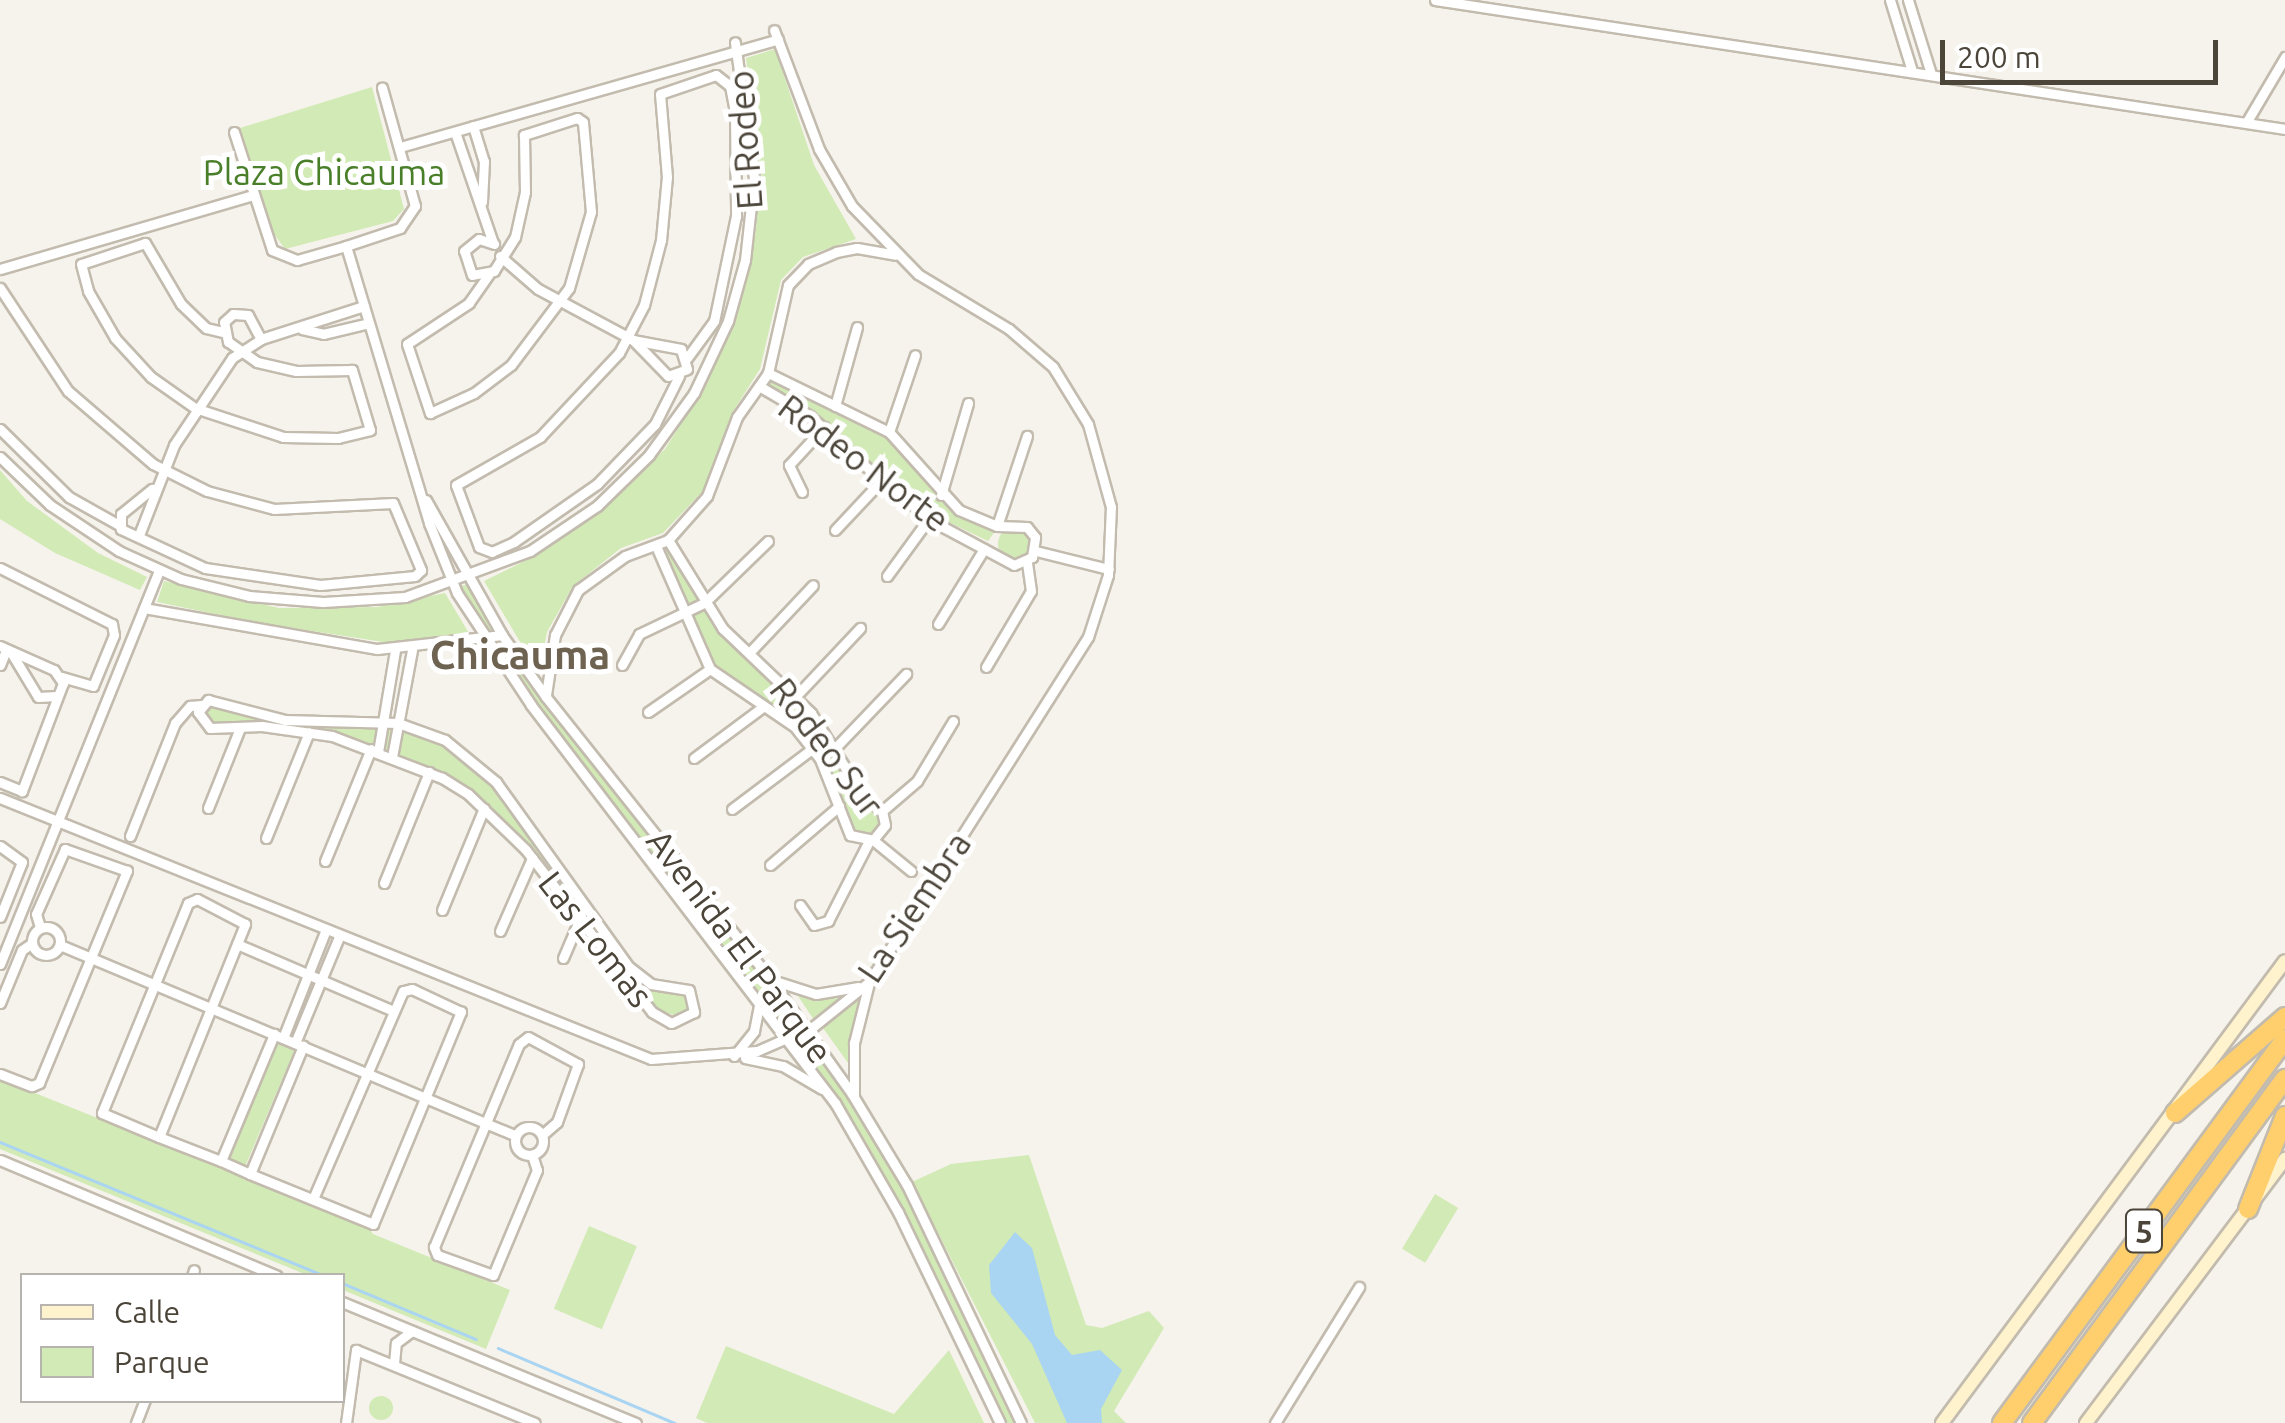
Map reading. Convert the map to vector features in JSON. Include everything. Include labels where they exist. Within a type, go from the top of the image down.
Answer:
[{"type":"highway","points":[[2174,1113],[2285,1017]]},
{"type":"highway","name":"5","points":[[2002,1423],[2285,1039]]},
{"type":"highway","name":"5","points":[[2032,1423],[2285,1080]]},
{"type":"highway","points":[[2248,1209],[2285,1116]]},
{"type":"street","points":[[1435,0],[2285,128]]},
{"type":"street","points":[[1890,0],[1912,71]]},
{"type":"street","points":[[1908,0],[1931,74]]},
{"type":"street","name":"La Siembra","points":[[0,798],[619,1050],[683,1061],[732,1057],[791,1038],[870,982],[1088,637],[1109,569],[1111,507],[1104,466],[1070,390],[1020,338],[898,255],[864,221],[826,163],[776,34],[736,46]]},
{"type":"street","points":[[400,148],[736,46]]},
{"type":"street","name":"El Rodeo","points":[[0,457],[76,525],[160,570],[226,591],[298,602],[405,596],[470,578],[540,546],[610,495],[662,440],[703,376],[736,299],[752,220],[751,128],[736,46]]},
{"type":"street","points":[[2246,123],[2285,58]]},
{"type":"street","points":[[716,75],[730,86],[734,112],[736,216],[714,321],[688,358],[656,424],[597,484],[514,542],[481,549],[456,485],[540,437],[631,339],[647,295],[664,219],[660,94],[716,75]]},
{"type":"street","points":[[234,132],[266,242],[281,257],[297,260],[346,246],[396,230],[411,218],[415,194],[382,88]]},
{"type":"street","points":[[577,118],[590,145],[591,212],[582,258],[562,302],[499,375],[430,413],[408,344],[469,303],[489,274],[515,237],[525,192],[524,136],[577,118]]},
{"type":"street","points":[[473,126],[484,161],[482,215]]},
{"type":"street","points":[[455,132],[482,215],[502,259],[562,302],[631,339],[680,350],[688,358]]},
{"type":"street","points":[[0,270],[253,195]]},
{"type":"street","points":[[489,274],[472,275],[464,251],[478,239],[494,244]]},
{"type":"street","points":[[145,243],[181,304],[206,328],[223,332],[240,351],[284,369],[352,370],[370,430],[338,438],[282,437],[195,408],[151,378],[114,338],[88,291],[81,264],[145,243]]},
{"type":"street","name":"Avenida El Parque","points":[[346,246],[453,584],[484,640],[760,997],[830,1096],[898,1212],[1000,1423]]},
{"type":"street","points":[[546,697],[555,635],[578,590],[624,556],[668,540],[708,496],[737,417],[768,372],[780,300],[796,275],[856,248],[898,255]]},
{"type":"street","points":[[0,288],[68,391],[116,438],[162,470],[223,497],[274,509],[392,503],[421,570],[370,583],[271,582],[183,560],[149,546],[139,535],[69,498],[0,429]]},
{"type":"street","points":[[139,535],[146,530],[152,489],[195,408],[240,351],[260,339],[302,329],[364,306]]},
{"type":"street","points":[[223,332],[226,319],[242,313],[253,319],[260,339]]},
{"type":"street","points":[[302,329],[323,334],[369,322]]},
{"type":"street","points":[[835,406],[856,326]]},
{"type":"street","points":[[631,339],[668,376],[680,376]]},
{"type":"street","points":[[889,432],[914,355]]},
{"type":"street","name":"Rodeo Norte","points":[[768,372],[889,432],[941,495],[959,510],[997,526],[1026,527],[1036,551]]},
{"type":"street","name":"Rodeo Norte","points":[[759,386],[824,427],[881,481],[946,528],[1014,565],[1027,562]]},
{"type":"street","points":[[814,420],[824,402]]},
{"type":"street","points":[[941,495],[968,403]]},
{"type":"street","points":[[802,492],[789,465],[824,427]]},
{"type":"street","points":[[997,526],[1027,436]]},
{"type":"street","points":[[835,530],[881,481]]},
{"type":"street","points":[[119,525],[124,511],[152,489]]},
{"type":"street","name":"Avenida El Parque","points":[[421,492],[502,635],[546,697],[807,1029],[890,1153],[1020,1423]]},
{"type":"street","points":[[946,528],[956,525],[959,510]]},
{"type":"street","points":[[887,576],[930,517]]},
{"type":"street","name":"Rodeo Sur","points":[[668,540],[704,603],[812,714],[863,796],[882,811],[885,824],[871,842],[850,835],[812,749],[795,727],[710,669]]},
{"type":"street","points":[[622,665],[639,634],[704,603],[768,541]]},
{"type":"street","points":[[648,712],[710,669],[656,546]]},
{"type":"street","points":[[938,624],[984,549]]},
{"type":"street","points":[[986,667],[1031,591],[1027,562],[1036,551],[1109,569]]},
{"type":"street","points":[[0,568],[112,624],[114,634],[93,686],[62,677],[6,650]]},
{"type":"street","points":[[0,964],[160,570]]},
{"type":"street","points":[[749,652],[813,585]]},
{"type":"street","points":[[144,608],[395,650],[502,635]]},
{"type":"street","points":[[796,697],[860,628]]},
{"type":"street","points":[[0,664],[6,650]]},
{"type":"street","points":[[6,650],[38,697],[57,696]]},
{"type":"street","points":[[324,862],[375,750],[395,650]]},
{"type":"street","points":[[392,757],[412,650]]},
{"type":"street","points":[[835,748],[906,674]]},
{"type":"street","points":[[0,782],[22,790],[57,712],[62,677]]},
{"type":"street","name":"Las Lomas","points":[[398,724],[284,724],[240,728],[207,726],[201,705],[221,700],[284,724],[375,750],[429,772],[484,808],[532,858],[583,915],[644,980],[692,992],[697,1007],[690,1016],[671,1023],[657,1016],[583,915],[523,815],[464,752],[398,724]]},
{"type":"street","points":[[130,836],[175,723],[190,706],[201,705]]},
{"type":"street","points":[[694,758],[764,706]]},
{"type":"street","points":[[795,727],[812,714]]},
{"type":"street","points":[[882,811],[917,780],[953,721]]},
{"type":"street","points":[[208,808],[240,728]]},
{"type":"street","points":[[266,838],[309,732]]},
{"type":"street","points":[[732,809],[812,749]]},
{"type":"street","points":[[384,883],[429,772]]},
{"type":"street","points":[[770,864],[839,806]]},
{"type":"street","points":[[442,910],[484,808]]},
{"type":"street","points":[[505,829],[523,815]]},
{"type":"street","points":[[800,906],[814,925],[828,921],[871,842],[912,871]]},
{"type":"street","points":[[0,846],[22,862],[0,917]]},
{"type":"street","points":[[0,1003],[22,950],[32,943],[40,928],[36,914],[65,849],[125,869],[127,880],[39,1083],[32,1086],[0,1074]]},
{"type":"street","points":[[500,931],[532,858]]},
{"type":"street","points":[[159,1136],[237,944],[243,920],[191,900],[102,1114],[373,1224],[461,1012],[409,988],[393,1012],[313,1199]]},
{"type":"street","points":[[563,958],[583,915]]},
{"type":"street","points":[[40,928],[57,931],[60,945]]},
{"type":"street","points":[[220,1162],[326,932]]},
{"type":"street","points":[[250,1174],[339,938]]},
{"type":"street","points":[[32,943],[45,955],[60,945]]},
{"type":"street","points":[[237,944],[393,1012]]},
{"type":"street","points":[[60,945],[515,1135]]},
{"type":"street","points":[[1942,1423],[2285,961]]},
{"type":"street","points":[[770,980],[824,994],[870,982],[854,1043],[854,1098]]},
{"type":"street","points":[[732,1057],[754,1031],[760,997]]},
{"type":"street","points":[[532,1038],[578,1064],[557,1122],[542,1136],[532,1155],[536,1170],[493,1275],[437,1255],[434,1247],[520,1042],[532,1038]]},
{"type":"street","points":[[732,1057],[782,1066],[830,1096]]},
{"type":"street","points":[[515,1135],[532,1126],[542,1136]]},
{"type":"street","points":[[515,1135],[519,1152],[532,1155]]},
{"type":"street","points":[[871,1162],[890,1153]]},
{"type":"street","points":[[2086,1423],[2285,1159]]},
{"type":"street","points":[[0,1160],[270,1273]]},
{"type":"street","points":[[898,1212],[906,1203],[917,1206]]},
{"type":"street","points":[[1275,1422],[1360,1287]]},
{"type":"street","points":[[345,1303],[636,1423]]},
{"type":"street","points":[[394,1364],[396,1344],[412,1330]]},
{"type":"street","points":[[966,1354],[982,1346]]},
{"type":"street","points":[[346,1423],[356,1350],[536,1423]]},
{"type":"street","points":[[613,1423],[625,1418]]},
{"type":"green space","points":[[775,49],[814,165],[856,239],[803,257],[781,280],[760,369],[732,413],[703,491],[663,533],[621,548],[573,586],[547,632],[539,674],[484,581],[535,556],[610,503],[665,449],[708,382],[742,295],[756,231],[759,156],[746,58]]},
{"type":"green space","name":"Plaza Chicauma","points":[[372,87],[404,209],[393,221],[285,249],[271,230],[240,128]]},
{"type":"green space","points":[[769,376],[887,435],[943,502],[996,530],[988,541],[932,514],[865,463],[812,409],[764,385]]},
{"type":"green space","points":[[0,470],[27,501],[98,553],[147,577],[140,590],[55,553],[0,519]]},
{"type":"green space","points":[[1015,527],[1027,532],[1032,544],[1027,556],[1015,561],[1003,556],[998,544],[1003,532]]},
{"type":"green space","points":[[668,543],[721,631],[809,715],[879,813],[882,824],[872,838],[858,837],[848,827],[822,757],[797,725],[712,667],[660,548]]},
{"type":"green space","points":[[164,581],[279,608],[378,607],[445,593],[470,635],[403,645],[254,622],[157,602]]},
{"type":"green space","points":[[469,584],[499,637],[766,979],[850,1100],[913,1207],[1017,1423],[1004,1423],[904,1212],[844,1109],[534,703],[456,587]]},
{"type":"green space","points":[[209,702],[260,716],[398,725],[444,742],[495,783],[636,977],[690,993],[695,1007],[682,1017],[655,1010],[528,848],[469,792],[332,734],[218,726],[202,719]]},
{"type":"green space","points":[[798,996],[819,999],[842,998],[814,1020]]},
{"type":"green space","points":[[859,1000],[850,1062],[848,1063],[823,1028]]},
{"type":"green space","points":[[276,1040],[295,1048],[245,1167],[226,1159]]},
{"type":"green space","points":[[0,1079],[367,1226],[373,1234],[510,1290],[486,1349],[345,1291],[345,1273],[302,1273],[0,1149]]},
{"type":"green space","points":[[1029,1155],[1086,1325],[1102,1328],[1149,1311],[1164,1328],[1114,1411],[1126,1423],[1035,1423],[912,1182],[951,1164]]},
{"type":"green space","points":[[1435,1194],[1458,1208],[1425,1263],[1402,1249]]},
{"type":"green space","points":[[589,1226],[637,1246],[602,1329],[554,1309]]},
{"type":"green space","points":[[726,1346],[894,1414],[949,1350],[984,1423],[707,1423],[696,1418]]},
{"type":"green space","points":[[381,1396],[393,1408],[381,1420],[369,1408]]},
{"type":"water","points":[[1015,1232],[1032,1248],[1055,1335],[1072,1355],[1100,1350],[1122,1370],[1101,1409],[1102,1423],[1067,1423],[1032,1344],[991,1293],[989,1265]]},
{"type":"waterway","points":[[0,1142],[318,1273]]},
{"type":"waterway","points":[[345,1284],[476,1339]]},
{"type":"waterway","points":[[498,1348],[675,1423]]},
{"type":"district","name":"Chicauma","points":[[520,655]]}]
